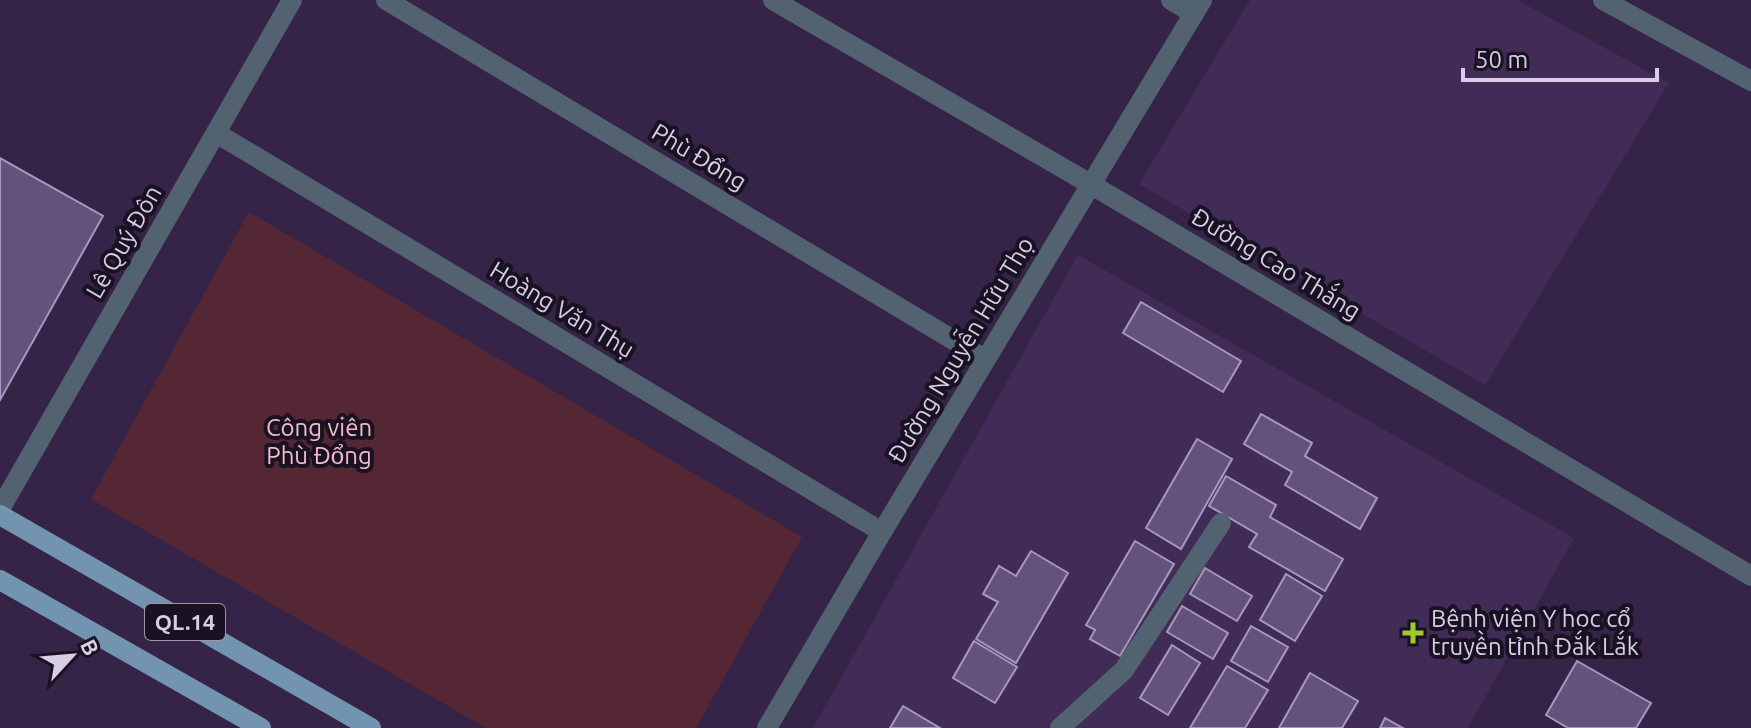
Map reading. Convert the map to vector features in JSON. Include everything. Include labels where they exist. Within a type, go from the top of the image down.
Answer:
[{"type":"main road","name":"QL.14","points":[[0,515],[371,728]]},
{"type":"main road","name":"QL.14","points":[[0,580],[261,728]]},
{"type":"street","name":"Lê Quý Đôn","points":[[0,509],[292,0]]},
{"type":"street","name":"Phù Đổng","points":[[386,0],[985,359]]},
{"type":"street","name":"Đường Cao Thắng","points":[[773,0],[1092,185],[1751,576]]},
{"type":"street","points":[[1171,0],[1198,7]]},
{"type":"street","points":[[1603,0],[1751,81]]},
{"type":"street","name":"Đường Nguyễn Hữu Thọ","points":[[767,728],[1198,7]]},
{"type":"street","name":"Hoàng Văn Thụ","points":[[216,133],[882,532]]},
{"type":"street","points":[[1060,728],[1124,670],[1221,523]]},
{"type":"shaded area","points":[[1250,0],[1517,0],[1669,83],[1485,385],[1139,184]]},
{"type":"shaded area","points":[[1078,255],[1574,538],[1468,728],[813,728]]},
{"type":"green space","name":"Công viên Phù Đổng","points":[[249,212],[802,537],[696,728],[486,728],[91,499]]},
{"type":"building","points":[[0,158],[103,216],[0,400]]},
{"type":"building","points":[[1141,302],[1241,361],[1223,392],[1123,333]]},
{"type":"building","points":[[1261,414],[1312,443],[1305,456],[1377,498],[1360,529],[1285,485],[1292,472],[1244,444]]},
{"type":"building","points":[[1197,439],[1232,459],[1181,549],[1146,528]]},
{"type":"building","points":[[1226,476],[1276,505],[1270,517],[1343,559],[1325,591],[1249,547],[1257,534],[1209,506]]},
{"type":"building","points":[[1135,541],[1174,564],[1120,656],[1090,639],[1095,630],[1086,625]]},
{"type":"building","points":[[1031,551],[1068,573],[1016,663],[976,639],[998,602],[983,594],[999,566],[1016,576]]},
{"type":"building","points":[[1205,568],[1252,596],[1237,621],[1190,594]]},
{"type":"building","points":[[1286,574],[1322,596],[1295,641],[1260,620]]},
{"type":"building","points":[[1182,606],[1228,633],[1213,659],[1167,632]]},
{"type":"building","points":[[1251,626],[1288,647],[1268,682],[1231,661]]},
{"type":"building","points":[[974,641],[1017,667],[995,703],[953,678]]},
{"type":"building","points":[[1172,645],[1200,663],[1168,715],[1140,698]]},
{"type":"building","points":[[1577,661],[1651,703],[1636,728],[1568,728],[1546,715]]},
{"type":"building","points":[[1227,666],[1268,690],[1245,728],[1190,728]]},
{"type":"building","points":[[1310,673],[1358,701],[1342,728],[1279,728]]},
{"type":"building","points":[[903,706],[940,728],[890,728]]},
{"type":"building","points":[[1385,718],[1403,728],[1380,728]]},
{"type":"place","name":"Bệnh viện Y học cổ truyền tỉnh Đắk Lắk","points":[[1413,633]]}]
